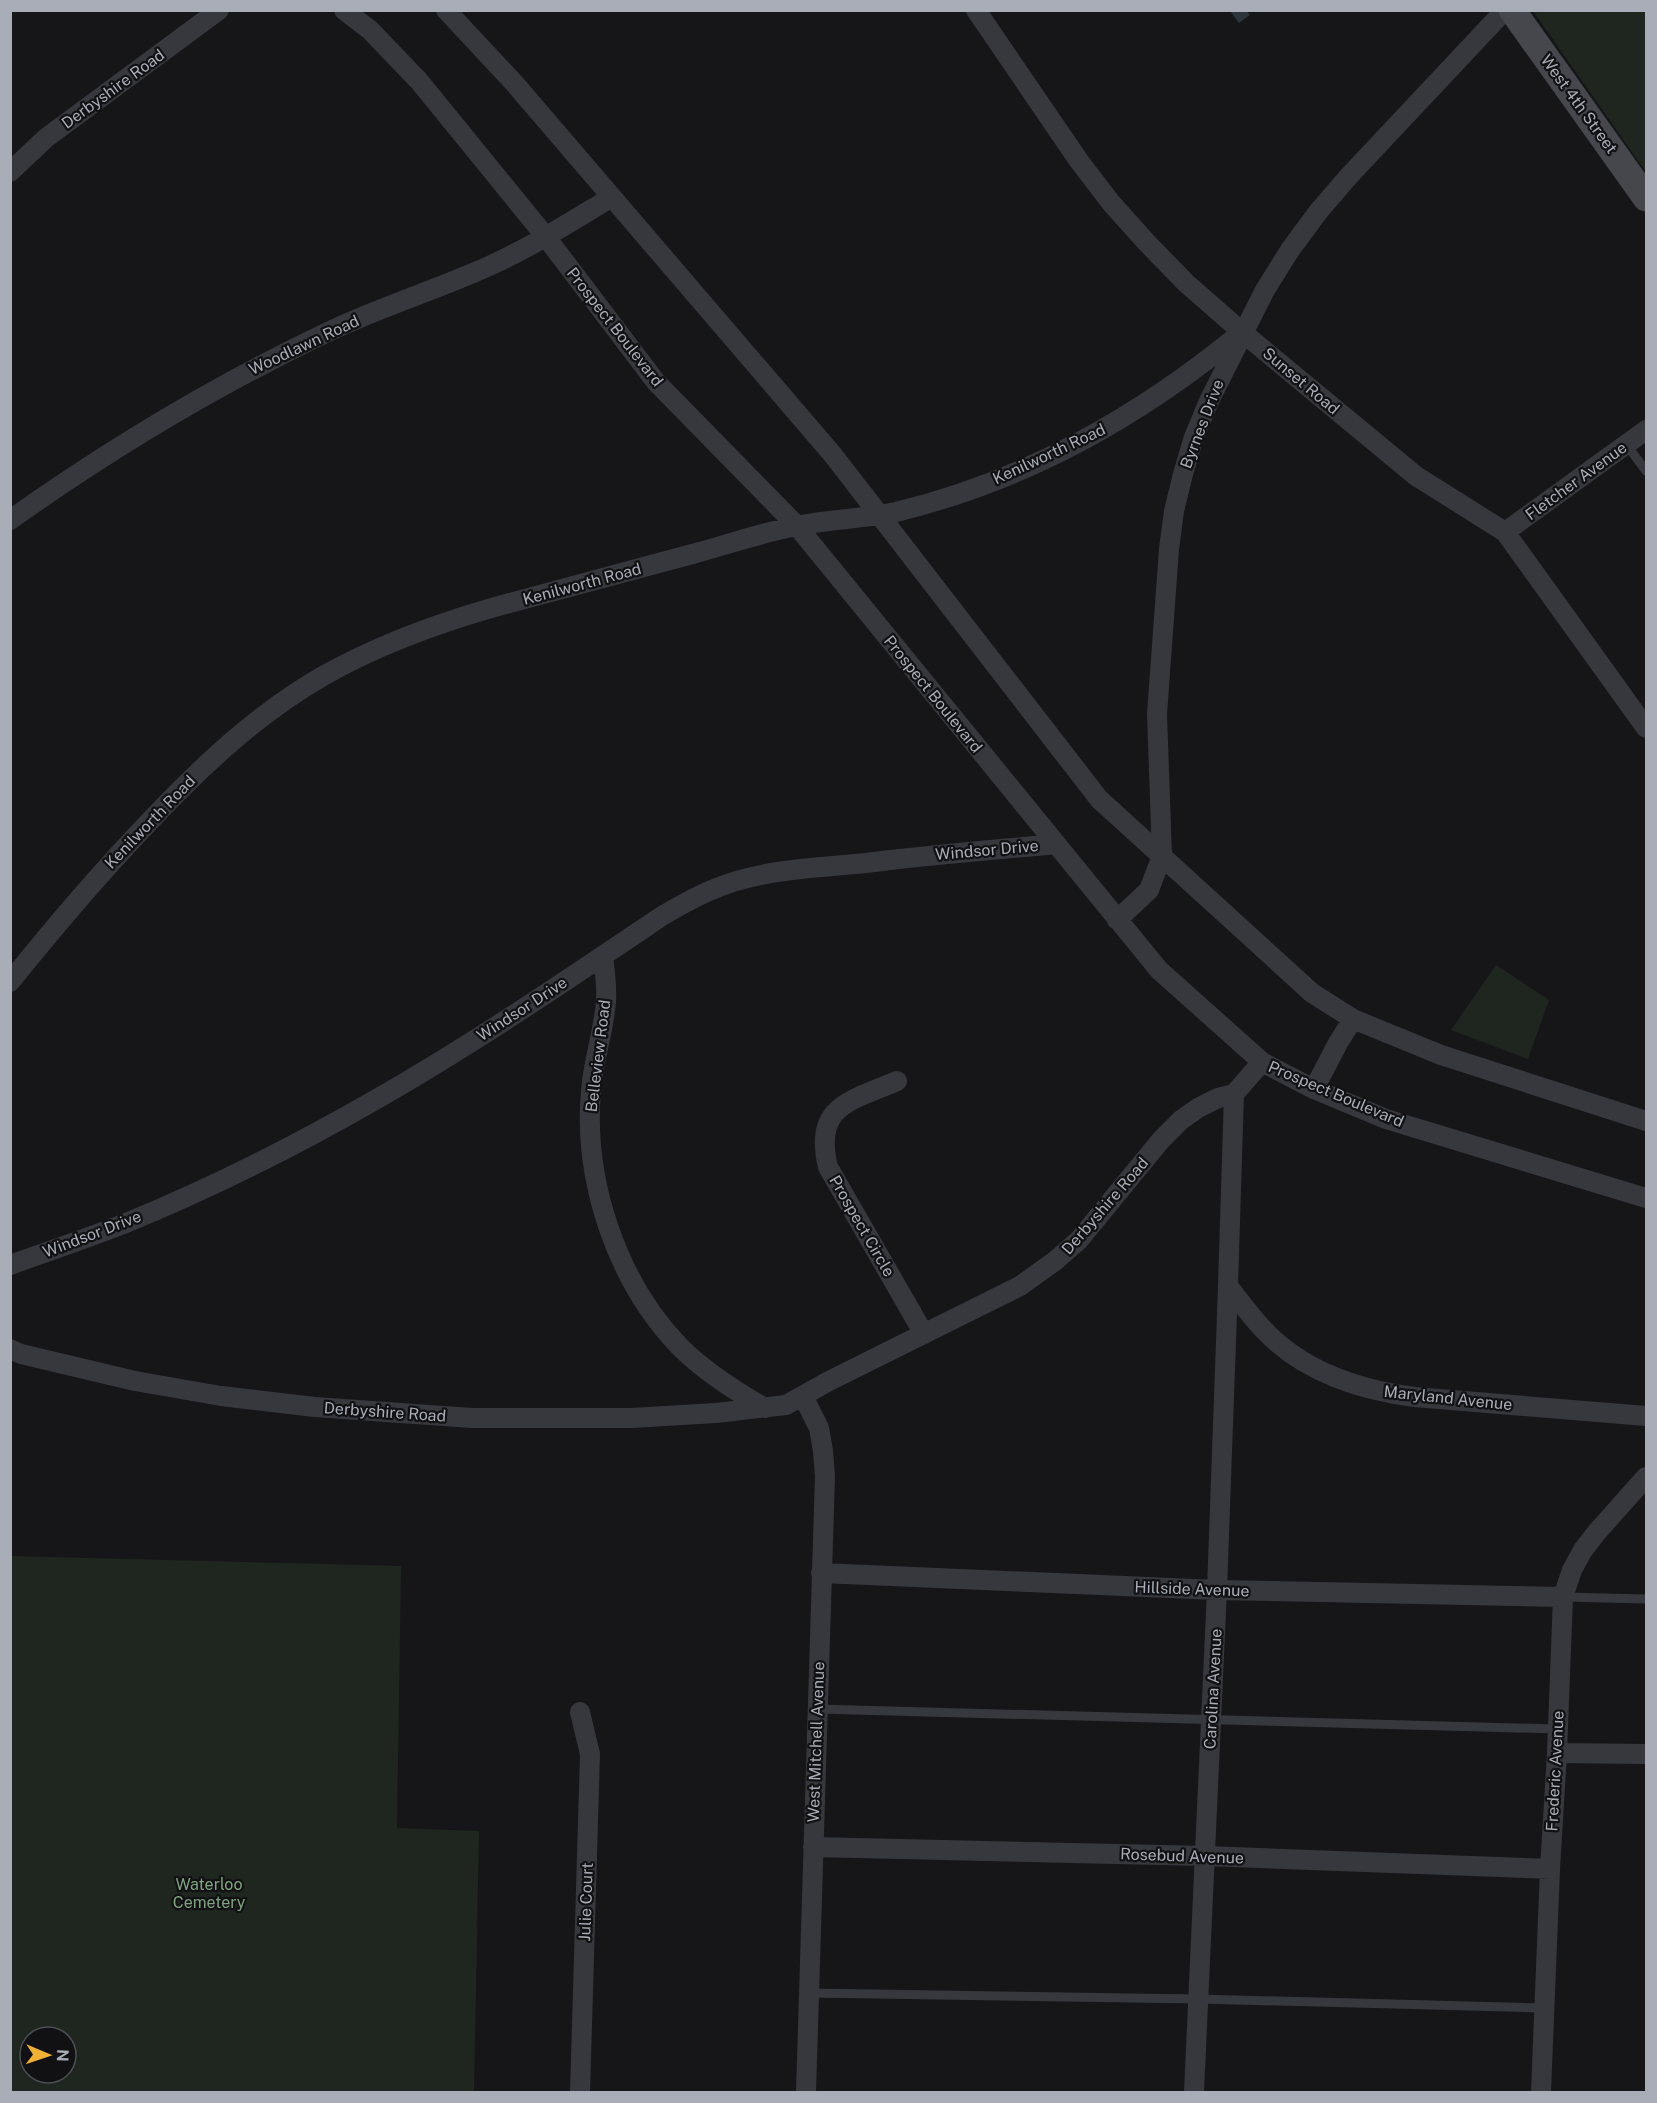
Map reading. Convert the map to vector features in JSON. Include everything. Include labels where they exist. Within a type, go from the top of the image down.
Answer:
[{"type":"main road","name":"West 4th Street","points":[[1512,10],[1647,198]]},
{"type":"street","name":"Derbyshire Road","points":[[10,172],[46,138],[219,10]]},
{"type":"street","name":"Prospect Boulevard","points":[[344,10],[370,30],[419,81],[546,237],[656,382],[796,526],[1159,970],[1262,1062],[1314,1089],[1407,1125],[1647,1198]]},
{"type":"street","points":[[446,10],[515,84],[833,455],[1099,799],[1312,993],[1353,1019],[1441,1055],[1647,1121]]},
{"type":"street","name":"Sunset Road","points":[[976,10],[1073,152],[1112,204],[1148,244],[1186,283],[1242,332],[1416,476],[1505,532],[1647,728]]},
{"type":"street","name":"Byrnes Drive","points":[[1117,920],[1149,890],[1162,856],[1157,714],[1174,511],[1194,437],[1209,401],[1265,290],[1290,250],[1318,212],[1348,176],[1505,10]]},
{"type":"street","name":"Woodlawn Road","points":[[10,520],[131,437],[197,398],[333,329],[474,273],[546,237],[612,197]]},
{"type":"street","name":"Kenilworth Road","points":[[10,982],[107,866],[210,760],[274,709],[322,677],[396,640],[450,620],[796,526],[919,506],[969,490],[1067,449],[1113,424],[1201,366],[1242,332]]},
{"type":"street","name":"Fletcher Avenue","points":[[1505,532],[1647,430]]},
{"type":"street","name":"Windsor Drive","points":[[10,1265],[125,1223],[292,1145],[374,1101],[453,1054],[688,901],[716,888],[774,873],[1056,844]]},
{"type":"street","name":"Belleview Road","points":[[603,956],[606,1004],[594,1059],[590,1126],[592,1160],[608,1226],[621,1258],[658,1322],[681,1347],[711,1372],[765,1408]]},
{"type":"street","points":[[1314,1089],[1338,1042],[1353,1019]]},
{"type":"street","name":"Derbyshire Road","points":[[804,1396],[829,1381],[1020,1286],[1055,1262],[1079,1240],[1161,1140],[1181,1120],[1218,1098],[1234,1094],[1262,1062]]},
{"type":"street","name":"Prospect Circle","points":[[897,1081],[844,1104],[831,1115],[825,1132],[824,1150],[828,1167],[924,1334]]},
{"type":"street","points":[[1228,1286],[1234,1094]]},
{"type":"street","name":"Maryland Avenue","points":[[1228,1286],[1264,1330],[1287,1349],[1330,1376],[1354,1385],[1383,1393],[1415,1397],[1647,1416]]},
{"type":"street","name":"Carolina Avenue","points":[[1194,2092],[1217,1590],[1228,1286]]},
{"type":"street","name":"Derbyshire Road","points":[[10,1349],[43,1360],[135,1381],[315,1407],[472,1418],[632,1418],[765,1408]]},
{"type":"street","points":[[765,1408],[786,1405],[804,1396]]},
{"type":"street","name":"West Mitchell Avenue","points":[[804,1396],[819,1428],[825,1476],[806,2092]]},
{"type":"street","name":"Frederic Avenue","points":[[1541,2092],[1563,1597],[1572,1570],[1583,1550],[1647,1478]]},
{"type":"street","name":"Hillside Avenue","points":[[821,1572],[1217,1590],[1563,1597]]},
{"type":"street","name":"Julie Court","points":[[580,1712],[590,1754],[580,2092]]},
{"type":"street","points":[[1557,1753],[1647,1754]]},
{"type":"street","name":"Rosebud Avenue","points":[[813,1847],[1205,1856],[1550,1869]]},
{"type":"lane","points":[[1626,444],[1647,471]]},
{"type":"lane","points":[[1563,1597],[1647,1599]]},
{"type":"lane","points":[[818,1709],[1558,1729]]},
{"type":"lane","points":[[809,1994],[1198,1999],[1545,2008]]},
{"type":"green space","points":[[1533,11],[1646,11],[1646,172]]},
{"type":"green space","points":[[1496,965],[1549,1000],[1528,1059],[1451,1030]]},
{"type":"green space","name":"Waterloo Cemetery","points":[[11,1556],[401,1566],[397,1828],[479,1831],[474,2092],[11,2092]]},
{"type":"shaded area","points":[[1230,11],[1247,11],[1250,15],[1239,23]]}]
